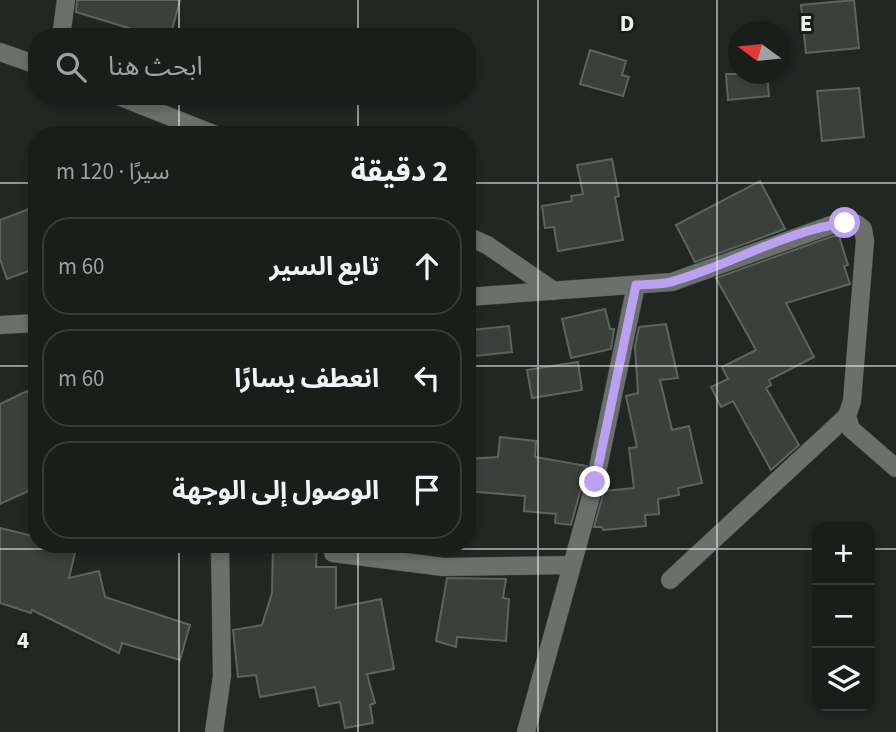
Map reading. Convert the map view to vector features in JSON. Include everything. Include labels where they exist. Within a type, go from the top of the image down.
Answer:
[{"type":"street","points":[[62,28],[66,0]]},
{"type":"street","points":[[0,52],[28,62]]},
{"type":"street","points":[[141,105],[193,126]]},
{"type":"street","points":[[476,296],[672,282],[831,225],[857,224],[863,229],[865,242],[852,401],[847,416],[670,580]]},
{"type":"street","points":[[476,240],[554,291]]},
{"type":"street","points":[[526,732],[595,482],[636,285]]},
{"type":"street","points":[[0,324],[28,323]]},
{"type":"street","points":[[847,416],[850,429],[896,468]]},
{"type":"street","points":[[214,732],[222,676],[220,553]]},
{"type":"street","points":[[333,553],[443,567],[572,565]]},
{"type":"building","points":[[77,0],[180,0],[172,28],[128,28],[76,12]]},
{"type":"building","points":[[854,0],[859,48],[806,53],[801,5]]},
{"type":"building","points":[[590,50],[626,61],[622,75],[629,77],[623,96],[580,84]]},
{"type":"building","points":[[726,74],[728,84],[768,84],[769,96],[728,100]]},
{"type":"building","points":[[859,88],[864,137],[822,141],[817,91]]},
{"type":"building","points":[[612,159],[619,196],[615,197],[623,240],[558,251],[554,227],[545,228],[542,206],[572,201],[571,196],[583,194],[577,165]]},
{"type":"building","points":[[760,181],[785,229],[695,262],[676,225]]},
{"type":"building","points":[[28,209],[28,271],[7,279],[0,259],[0,220]]},
{"type":"building","points":[[839,236],[848,265],[844,266],[850,284],[786,303],[814,357],[769,380],[771,385],[766,388],[799,445],[771,470],[733,401],[721,407],[711,387],[728,379],[722,367],[756,350],[716,278]]},
{"type":"building","points":[[605,309],[610,329],[614,329],[611,349],[571,358],[562,319]]},
{"type":"building","points":[[666,324],[678,378],[660,380],[672,430],[689,426],[702,483],[678,488],[679,495],[658,499],[659,514],[645,515],[646,526],[603,530],[602,527],[594,527],[604,491],[634,488],[629,448],[637,447],[626,396],[638,393],[635,347],[639,327]]},
{"type":"building","points":[[509,326],[512,352],[476,356],[476,330]]},
{"type":"building","points":[[578,362],[582,390],[532,398],[527,370]]},
{"type":"building","points":[[27,391],[28,393],[28,491],[0,504],[0,404]]},
{"type":"building","points":[[500,437],[536,441],[535,457],[587,466],[571,525],[555,523],[556,514],[524,511],[525,496],[476,492],[476,458],[498,457]]},
{"type":"building","points":[[0,528],[28,535],[28,553],[75,553],[69,578],[99,571],[105,597],[190,625],[180,660],[122,643],[119,653],[32,610],[31,613],[0,603]]},
{"type":"building","points":[[273,553],[317,553],[316,567],[336,567],[336,608],[381,599],[394,669],[367,674],[375,703],[370,705],[373,723],[345,728],[340,702],[319,706],[315,687],[260,697],[256,675],[238,677],[233,630],[262,625],[272,593]]},
{"type":"building","points":[[447,578],[506,579],[503,598],[509,599],[506,641],[457,637],[456,647],[436,641]]},
{"type":"route","points":[[595,482],[636,285],[672,282],[769,246],[831,225],[845,223]]}]
